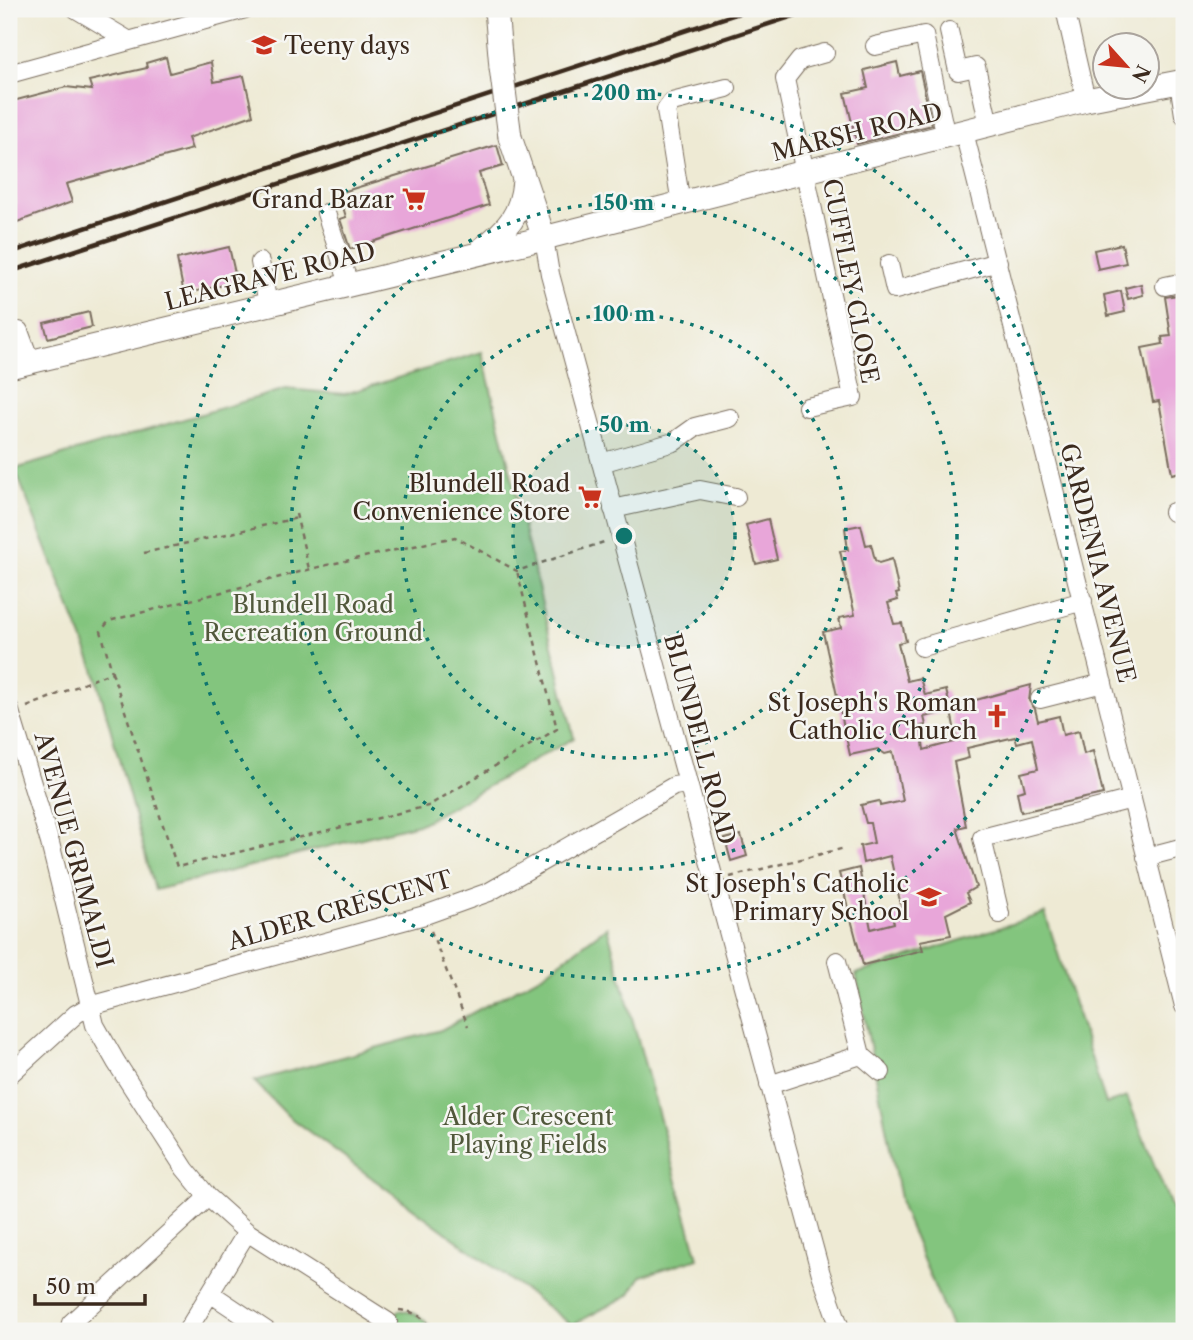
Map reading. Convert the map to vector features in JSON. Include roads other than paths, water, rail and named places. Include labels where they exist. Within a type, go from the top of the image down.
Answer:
[{"type":"main road","points":[[496,9],[510,137],[544,238]]},
{"type":"main road","name":"MARSH ROAD","points":[[544,238],[1086,100],[1182,81]]},
{"type":"main road","points":[[477,253],[515,220],[521,206],[524,181]]},
{"type":"main road","name":"LEAGRAVE ROAD","points":[[19,364],[544,238]]},
{"type":"street","points":[[76,9],[128,40]]},
{"type":"street","points":[[9,74],[128,40],[196,16],[245,9]]},
{"type":"street","points":[[1065,9],[1086,100]]},
{"type":"street","points":[[949,31],[958,71],[976,67],[989,125]]},
{"type":"street","name":"GARDENIA AVENUE","points":[[874,46],[924,35],[998,262],[1184,1006]]},
{"type":"street","points":[[804,172],[785,79],[800,60],[825,53]]},
{"type":"street","points":[[1182,81],[1184,115]]},
{"type":"street","points":[[681,204],[666,110],[672,102],[727,88]]},
{"type":"street","name":"CUFFLEY CLOSE","points":[[804,172],[853,397],[807,407]]},
{"type":"street","points":[[326,213],[349,284]]},
{"type":"street","name":"BLUNDELL ROAD","points":[[544,238],[550,274],[686,784],[821,1274],[841,1331]]},
{"type":"street","points":[[260,262],[268,304]]},
{"type":"street","points":[[889,264],[895,290],[998,262]]},
{"type":"street","points":[[1165,286],[1184,282]]},
{"type":"street","points":[[9,335],[19,331],[19,364]]},
{"type":"street","points":[[601,463],[674,442],[695,427],[730,418]]},
{"type":"street","points":[[613,509],[700,490],[736,498]]},
{"type":"street","points":[[922,647],[1083,601]]},
{"type":"street","points":[[1040,699],[1103,683]]},
{"type":"street","name":"AVENUE GRIMALDI","points":[[10,711],[51,843],[95,1024],[116,1062],[185,1169],[208,1197],[247,1232],[388,1322]]},
{"type":"street","name":"ALDER CRESCENT","points":[[9,1075],[76,1014],[90,1006],[425,915],[489,892],[674,786],[686,784]]},
{"type":"street","points":[[1000,914],[982,838],[1132,799]]},
{"type":"street","points":[[1146,857],[1184,847]]},
{"type":"street","points":[[837,961],[861,1055],[881,1072]]},
{"type":"street","points":[[769,1085],[861,1055]]},
{"type":"street","points":[[69,1331],[71,1323],[208,1197]]},
{"type":"street","points":[[187,1331],[247,1232]]},
{"type":"street","points":[[210,1293],[267,1331]]},
{"type":"railway","points":[[9,253],[751,9]]},
{"type":"railway","points":[[9,272],[815,9]]},
{"type":"place","name":"Teeny days","points":[[264,45]]},
{"type":"place","name":"Grand Bazar","points":[[414,199]]},
{"type":"place","name":"Blundell Road Convenience Store","points":[[590,497]]},
{"type":"place","name":"St Joseph's Roman Catholic Church","points":[[997,716]]},
{"type":"place","name":"St Joseph's Catholic Primary School","points":[[929,897]]},
{"type":"park label","name":"Blundell Road Recreation Ground","points":[[313,618]]},
{"type":"park label","name":"Alder Crescent Playing Fields","points":[[528,1130]]}]
